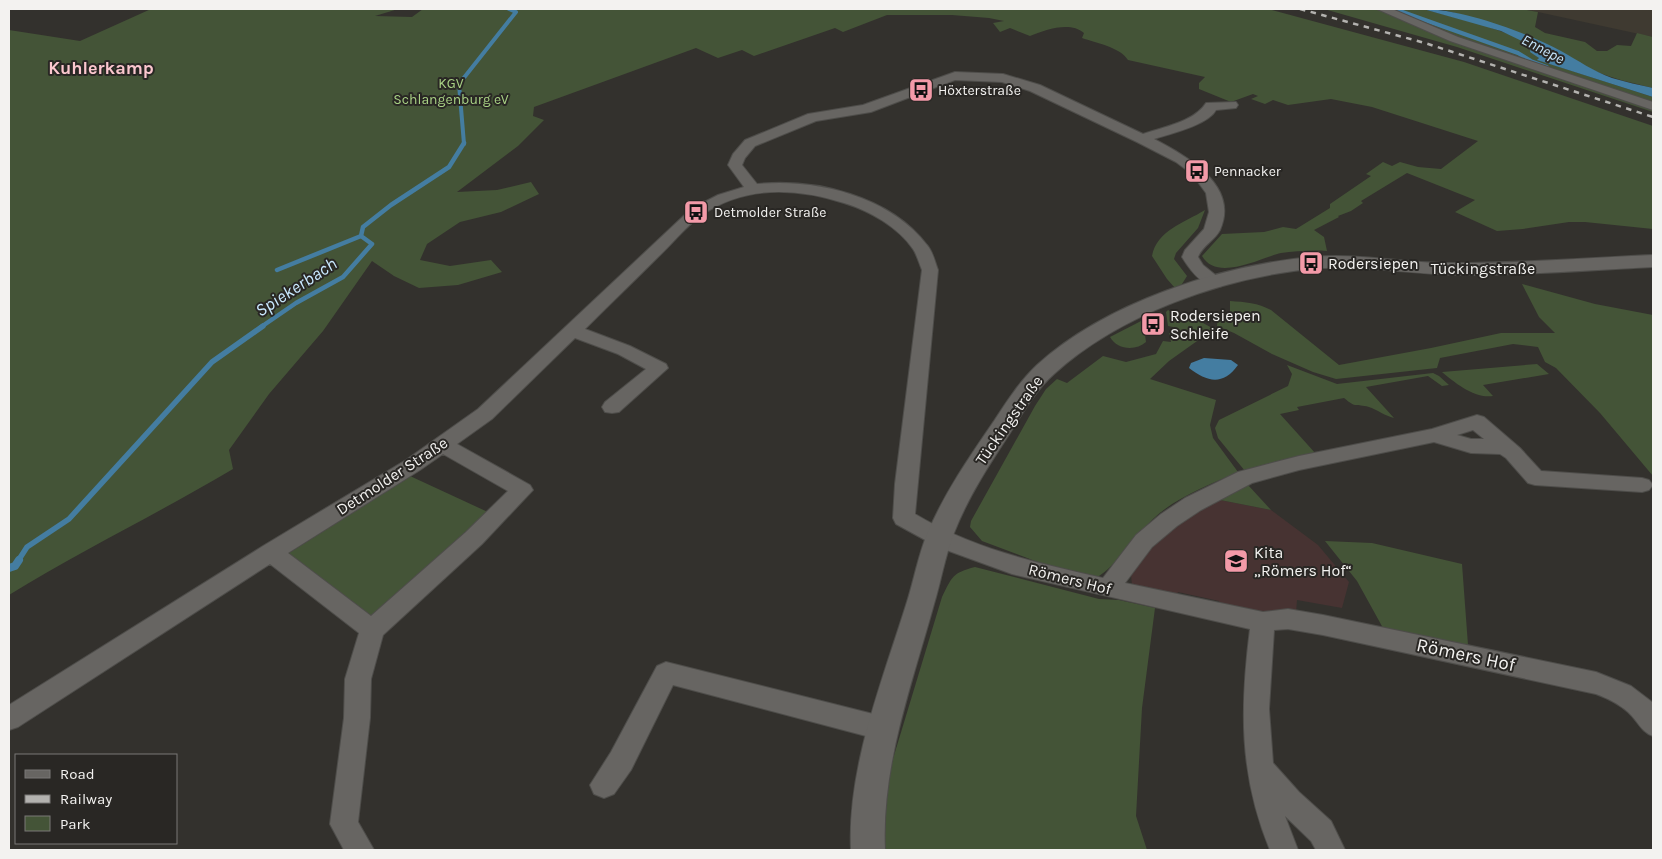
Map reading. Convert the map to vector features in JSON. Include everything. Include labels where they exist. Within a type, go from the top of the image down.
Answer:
[{"type":"street","points":[[1383,9],[1454,39],[1653,106]]},
{"type":"street","points":[[752,189],[736,165],[738,157],[750,143],[813,117],[866,109],[955,76],[1003,78],[1020,82],[1142,139],[1181,159],[1197,171],[1213,193],[1217,212],[1212,230],[1191,253],[1190,257],[1197,268],[1216,282]]},
{"type":"street","points":[[1142,139],[1198,119],[1207,114],[1211,106],[1231,105]]},
{"type":"street","name":"Detmolder Straße","points":[[9,719],[271,552],[413,465],[485,414],[574,331],[696,212],[716,201],[752,189],[807,190],[865,205],[898,224],[920,246],[927,256],[930,270],[906,484],[904,518],[928,533],[940,537]]},
{"type":"street","name":"Tückingstraße","points":[[868,850],[866,826],[873,771],[940,537],[954,506],[984,454],[1026,391],[1046,368],[1079,343],[1118,320],[1216,282],[1245,273],[1311,263],[1346,262],[1466,270],[1653,261]]},
{"type":"street","points":[[574,331],[624,350],[659,368],[612,407]]},
{"type":"street","points":[[1108,588],[1144,541],[1169,520],[1244,477],[1299,463],[1434,435],[1471,446],[1504,446],[1513,452],[1536,478],[1642,484]]},
{"type":"street","points":[[360,850],[344,824],[357,718],[358,679],[372,630],[474,538],[522,490],[442,444]]},
{"type":"street","name":"Römers Hof","points":[[940,537],[972,552],[1020,567],[1108,588],[1263,622],[1288,620],[1323,625],[1596,683],[1624,694],[1650,717],[1653,725]]},
{"type":"street","points":[[271,552],[372,630]]},
{"type":"street","points":[[1263,622],[1258,663],[1255,728],[1260,768],[1271,825],[1284,850]]},
{"type":"street","points":[[604,785],[621,761],[666,673],[884,729]]},
{"type":"street","points":[[1260,768],[1288,801],[1321,831],[1331,850]]},
{"type":"shaded area","points":[[1521,9],[1653,9],[1653,37],[1538,12]]},
{"type":"shaded area","name":"Kita „Römers Hof“","points":[[1215,499],[1271,510],[1318,545],[1349,582],[1342,608],[1297,600],[1296,613],[1251,614],[1219,608],[1219,601],[1178,592],[1177,598],[1132,585],[1131,575],[1147,552],[1163,535]]},
{"type":"green space","name":"KGV Schlangenburg eV","points":[[151,9],[398,9],[375,16],[412,17],[423,9],[1268,9],[1464,62],[1653,126],[1653,229],[1569,222],[1497,231],[1455,212],[1475,200],[1407,173],[1361,201],[1363,203],[1351,211],[1314,230],[1324,237],[1327,251],[1281,253],[1239,266],[1218,267],[1209,264],[1202,256],[1222,234],[1264,232],[1283,227],[1296,229],[1330,208],[1330,204],[1371,176],[1366,174],[1383,162],[1392,166],[1400,162],[1418,167],[1441,169],[1478,141],[1372,107],[1331,99],[1288,105],[1273,100],[1265,104],[1251,99],[1258,96],[1253,94],[1231,102],[1199,89],[1199,83],[1205,77],[1128,60],[1114,49],[1082,38],[1084,33],[1078,29],[1065,27],[1043,31],[1030,36],[1010,28],[1000,32],[993,23],[1004,21],[989,18],[952,15],[887,15],[843,32],[835,28],[754,56],[742,50],[718,58],[696,48],[534,107],[533,116],[544,120],[518,146],[457,192],[497,190],[531,182],[539,194],[501,212],[460,222],[427,244],[420,260],[450,266],[491,260],[502,272],[458,285],[419,288],[394,276],[372,261],[323,331],[269,394],[229,450],[233,469],[9,595],[9,30],[80,41]]},
{"type":"green space","points":[[1324,9],[1423,9],[1483,25],[1517,37],[1528,44],[1539,58],[1538,60],[1653,97],[1653,112],[1457,47]]},
{"type":"green space","points":[[1439,9],[1521,9],[1538,12],[1535,27],[1545,33],[1585,42],[1597,51],[1607,51],[1617,45],[1631,46],[1637,33],[1653,37],[1653,88],[1602,74],[1548,45],[1516,32],[1478,19]]},
{"type":"green space","points":[[1205,210],[1198,228],[1176,253],[1174,259],[1187,276],[1182,284],[1175,288],[1152,256],[1155,247],[1165,233]]},
{"type":"green space","points":[[1522,284],[1595,304],[1653,315],[1653,476],[1600,413],[1556,368],[1545,362],[1538,347],[1513,344],[1440,358],[1437,368],[1336,379],[1313,372],[1272,354],[1217,326],[1218,316],[1230,312],[1230,301],[1246,302],[1261,306],[1271,310],[1339,365],[1501,333],[1555,333],[1539,317]]},
{"type":"green space","points":[[1168,310],[1186,320],[1192,317],[1214,329],[1169,361],[1150,379],[1216,400],[1210,425],[1213,438],[1238,472],[1193,492],[1162,511],[1146,526],[1112,566],[1096,578],[1035,561],[982,541],[970,527],[971,521],[1046,389],[1057,379],[1067,383],[1103,356],[1126,362],[1156,354],[1163,341],[1171,342],[1169,333],[1174,333],[1173,327],[1168,326],[1166,312]]},
{"type":"green space","points":[[1143,320],[1146,342],[1142,345],[1132,348],[1122,347],[1117,345],[1110,337]]},
{"type":"green space","points":[[1537,364],[1549,374],[1483,385],[1493,396],[1472,393],[1442,372]]},
{"type":"green space","points":[[1287,365],[1337,384],[1433,373],[1449,385],[1442,386],[1428,376],[1366,387],[1394,418],[1369,407],[1354,405],[1344,398],[1297,407],[1299,410],[1280,414],[1316,454],[1245,471],[1218,438],[1215,428],[1219,420],[1288,386],[1292,374]]},
{"type":"green space","points":[[410,476],[490,513],[375,621],[281,558]]},
{"type":"green space","points":[[1248,485],[1271,510],[1215,499]]},
{"type":"green space","points":[[1325,541],[1372,543],[1462,564],[1468,645],[1383,628],[1357,581]]},
{"type":"green space","points":[[975,567],[1099,599],[1119,600],[1155,608],[1142,708],[1136,816],[1147,850],[883,850],[882,795],[942,597],[948,585],[957,574]]},
{"type":"water","name":"Ennepe","points":[[1423,9],[1475,17],[1512,29],[1547,44],[1612,78],[1653,88],[1653,97],[1537,60],[1539,58],[1530,52],[1531,48],[1528,44],[1501,31]]},
{"type":"water","points":[[1204,358],[1231,360],[1238,365],[1232,372],[1221,379],[1208,379],[1189,368],[1191,363]]},
{"type":"waterway","name":"Spiekerbach","points":[[464,143],[459,84],[516,12],[509,9]]},
{"type":"waterway","name":"Ennepe","points":[[1394,9],[1518,53],[1531,61],[1547,67]]},
{"type":"waterway","name":"Spiekerbach","points":[[361,236],[363,227],[391,205],[449,167],[464,143]]},
{"type":"waterway","name":"Spiekerbach","points":[[261,327],[296,303],[343,277],[372,244],[361,236]]},
{"type":"waterway","points":[[277,270],[361,236]]},
{"type":"waterway","name":"Spiekerbach","points":[[18,561],[27,547],[69,519],[212,362],[263,326]]},
{"type":"waterway","name":"Spiekerbach","points":[[9,568],[15,566],[19,560]]},
{"type":"railway","points":[[1300,9],[1425,43],[1653,117]]},
{"type":"place","name":"Höxterstraße","points":[[921,90]]},
{"type":"place","name":"Pennacker","points":[[1197,171]]},
{"type":"place","name":"Detmolder Straße","points":[[696,212]]},
{"type":"place","name":"Rodersiepen","points":[[1311,263]]},
{"type":"place","name":"Rodersiepen Schleife","points":[[1153,324]]},
{"type":"place","name":"Kita „Römers Hof“","points":[[1236,561]]},
{"type":"district","name":"Kuhlerkamp","points":[[101,68]]}]
